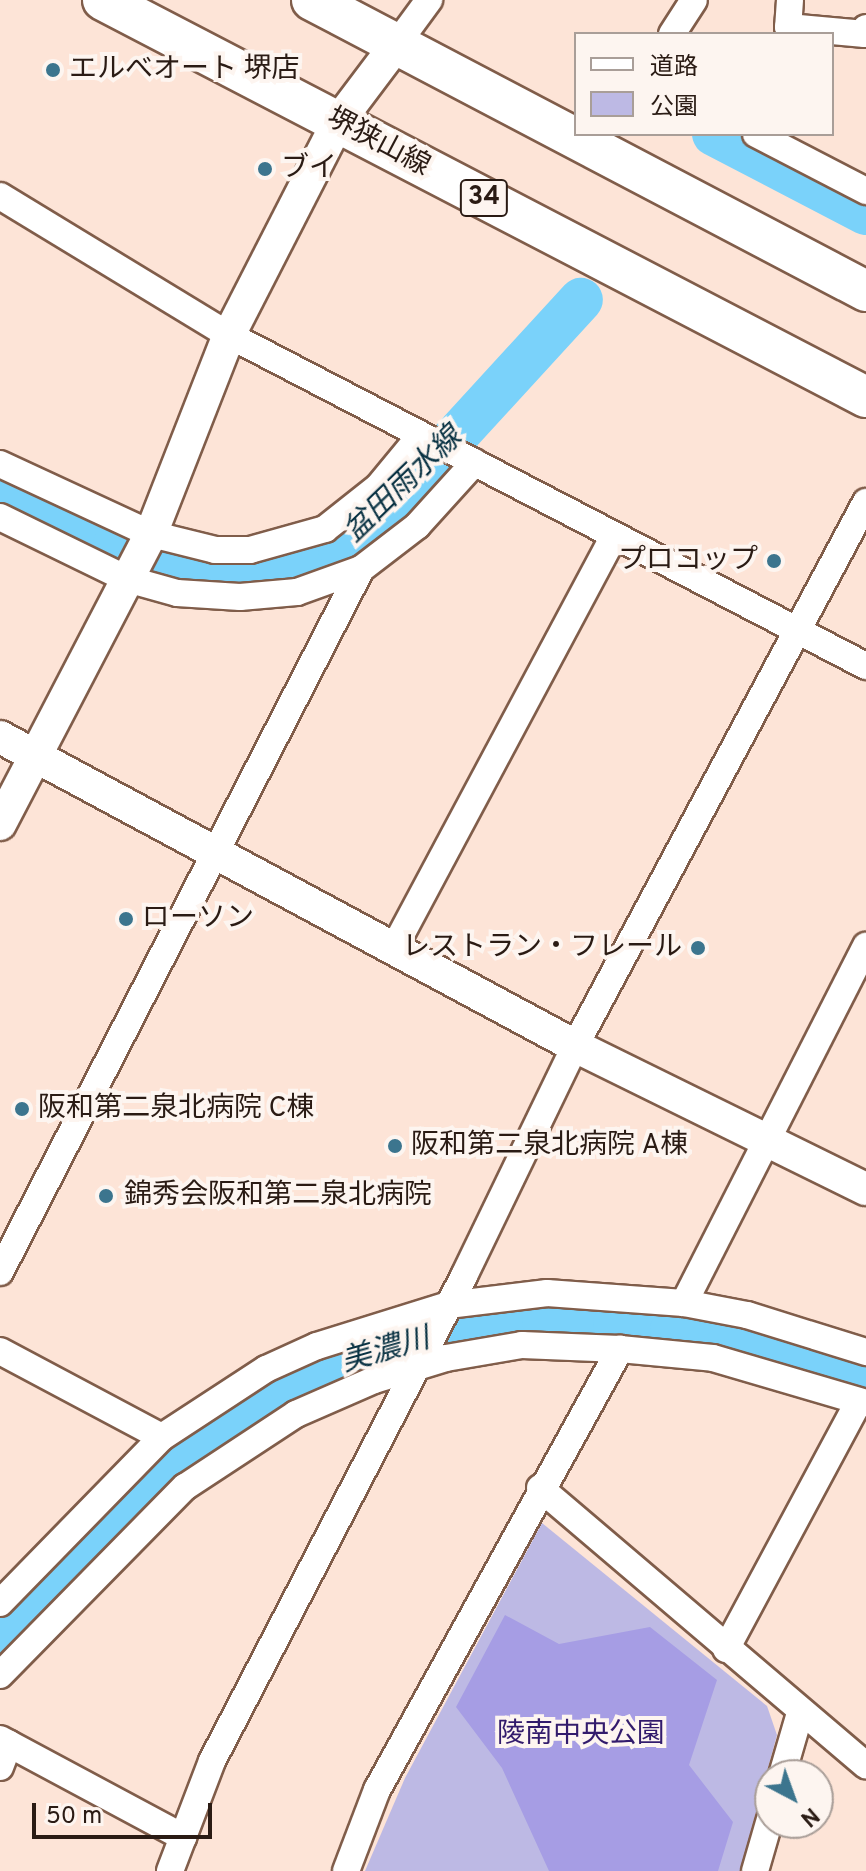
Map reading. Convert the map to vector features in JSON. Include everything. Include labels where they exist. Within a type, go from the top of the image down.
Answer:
[{"type":"main road","name":"堺狭山線","points":[[103,0],[866,397]]},
{"type":"main road","points":[[312,0],[866,291]]},
{"type":"street","points":[[0,824],[139,557],[229,335],[338,122],[429,0]]},
{"type":"street","points":[[673,32],[694,0]]},
{"type":"street","points":[[790,0],[788,27],[865,34],[866,28]]},
{"type":"street","points":[[760,136],[866,191]]},
{"type":"street","points":[[0,196],[229,335],[866,666]]},
{"type":"street","points":[[1,519],[139,557],[250,550],[325,529],[378,487],[426,437]]},
{"type":"street","points":[[0,464],[139,557],[177,593],[240,597],[297,592],[361,569],[417,526],[471,460]]},
{"type":"street","points":[[170,1871],[212,1761],[443,1314],[575,1046],[866,502]]},
{"type":"street","points":[[394,948],[613,537]]},
{"type":"street","points":[[0,1272],[219,853],[361,569]]},
{"type":"street","points":[[0,737],[575,1046],[766,1136],[866,1189]]},
{"type":"street","points":[[684,1303],[766,1136],[866,946]]},
{"type":"street","points":[[0,1603],[162,1437],[266,1369],[317,1346],[443,1314],[547,1293],[684,1303],[747,1315],[866,1352]]},
{"type":"street","points":[[0,1675],[139,1530],[210,1468],[296,1414],[419,1361],[522,1345],[620,1349],[713,1358],[862,1402],[726,1649]]},
{"type":"street","points":[[346,1871],[377,1790],[540,1488],[620,1349]]},
{"type":"street","points":[[0,1351],[162,1437]]},
{"type":"street","points":[[540,1488],[800,1713],[866,1765]]},
{"type":"street","points":[[787,1759],[800,1713]]},
{"type":"street","points":[[3,1750],[183,1837]]},
{"type":"street","points":[[755,1871],[764,1839]]},
{"type":"green space","name":"陵南中央公園","points":[[542,1523],[767,1706],[777,1735],[770,1759],[754,1759],[754,1820],[740,1871],[365,1871],[405,1778]]},
{"type":"green space","points":[[505,1615],[559,1644],[650,1627],[717,1680],[689,1765],[733,1822],[718,1871],[549,1871],[502,1768],[456,1707]]},
{"type":"waterway","points":[[718,136],[866,213]]},
{"type":"waterway","name":"盆田雨水線","points":[[0,489],[115,545],[159,560],[219,572],[291,564],[340,548],[391,507],[581,300]]},
{"type":"waterway","name":"美濃川","points":[[0,1639],[161,1472],[290,1384],[366,1352],[471,1329],[544,1321],[615,1324],[672,1330],[866,1379]]},
{"type":"place","name":"エルべオート 堺店","points":[[53,70]]},
{"type":"place","name":"ブイ","points":[[265,169]]},
{"type":"place","name":"プロコップ","points":[[774,561]]},
{"type":"place","name":"ローソン","points":[[126,919]]},
{"type":"place","name":"レストラン・フレール","points":[[698,948]]},
{"type":"place","name":"阪和第二泉北病院 C棟","points":[[22,1109]]},
{"type":"place","name":"阪和第二泉北病院 A棟","points":[[395,1146]]},
{"type":"place","name":"錦秀会阪和第二泉北病院","points":[[106,1196]]}]
